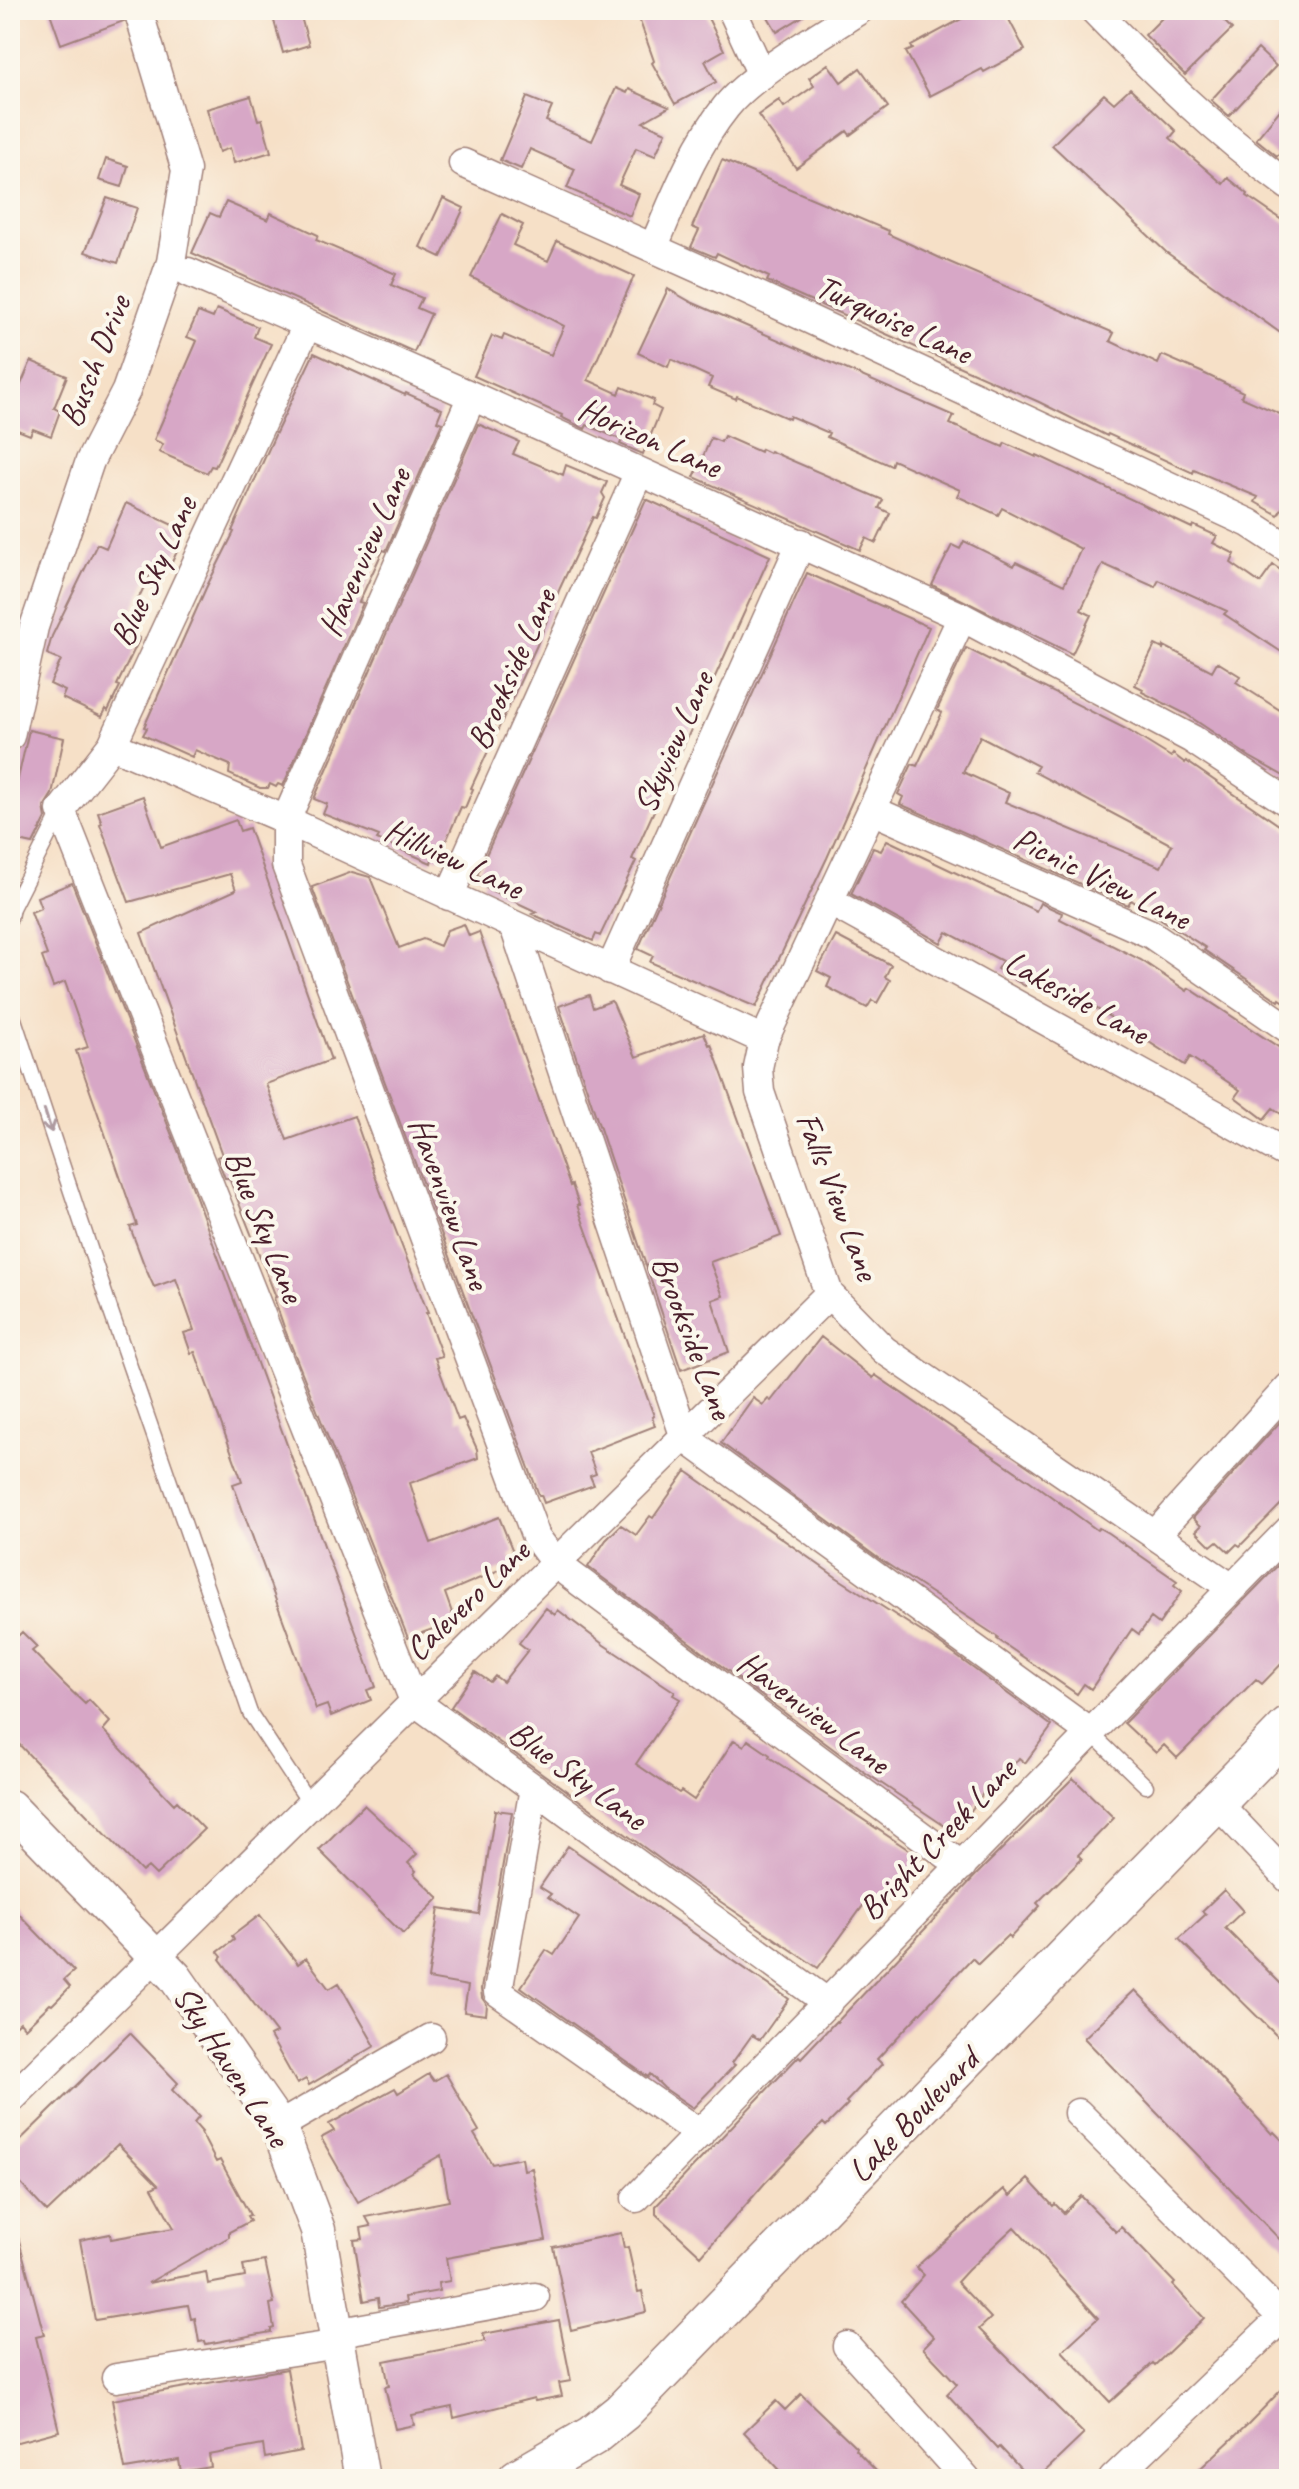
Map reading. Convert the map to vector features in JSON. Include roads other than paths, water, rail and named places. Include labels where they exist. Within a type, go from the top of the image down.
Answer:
[{"type":"main road","name":"Lake Boulevard","points":[[518,2479],[592,2436],[622,2412],[1289,1727]]},
{"type":"street","name":"Busch Drive","points":[[10,736],[34,627],[90,461],[126,391],[171,262],[186,170],[138,10]]},
{"type":"street","points":[[732,10],[762,75]]},
{"type":"street","points":[[653,248],[696,152],[727,105],[762,75],[859,10]]},
{"type":"street","points":[[1094,10],[1172,90],[1289,186]]},
{"type":"street","name":"Turquoise Lane","points":[[463,163],[1249,523],[1289,549]]},
{"type":"street","name":"Horizon Lane","points":[[188,272],[962,617],[1192,739],[1289,803]]},
{"type":"street","name":"Blue Sky Lane","points":[[307,325],[112,745],[61,810],[414,1701],[828,2003]]},
{"type":"street","name":"Havenview Lane","points":[[472,396],[286,820],[286,865],[536,1537],[556,1564],[962,1866]]},
{"type":"street","name":"Brookside Lane","points":[[449,896],[639,472]]},
{"type":"street","name":"Skyview Lane","points":[[610,970],[801,543]]},
{"type":"street","name":"Falls View Lane","points":[[962,617],[764,1040],[758,1068],[760,1092],[829,1294],[884,1350],[1232,1588]]},
{"type":"street","name":"Hillview Lane","points":[[112,745],[286,820],[764,1040]]},
{"type":"street","name":"Picnic View Lane","points":[[872,810],[1151,934],[1289,1029]]},
{"type":"street","name":"Lakeside Lane","points":[[829,901],[1289,1155]]},
{"type":"street","name":"Brookside Lane","points":[[514,926],[685,1438],[1091,1733]]},
{"type":"street","name":"Calevero Lane","points":[[10,2100],[829,1294]]},
{"type":"street","points":[[1155,1535],[1289,1387]]},
{"type":"street","name":"Bright Creek Lane","points":[[636,2198],[1289,1530]]},
{"type":"street","points":[[534,1788],[498,1992],[700,2134]]},
{"type":"street","points":[[1216,1802],[1289,1879]]},
{"type":"street","name":"Sky Haven Lane","points":[[10,1807],[175,1977],[279,2126],[318,2230],[362,2479]]},
{"type":"street","points":[[279,2126],[431,2038]]},
{"type":"street","points":[[1078,2113],[1286,2314],[1113,2479]]},
{"type":"street","points":[[116,2378],[337,2338],[535,2297]]},
{"type":"street","points":[[847,2346],[966,2479]]},
{"type":"lane","points":[[10,918],[12,908],[61,810]]},
{"type":"lane","points":[[10,1007],[111,1312],[250,1713],[310,1804]]},
{"type":"lane","points":[[1091,1733],[1146,1786]]}]
